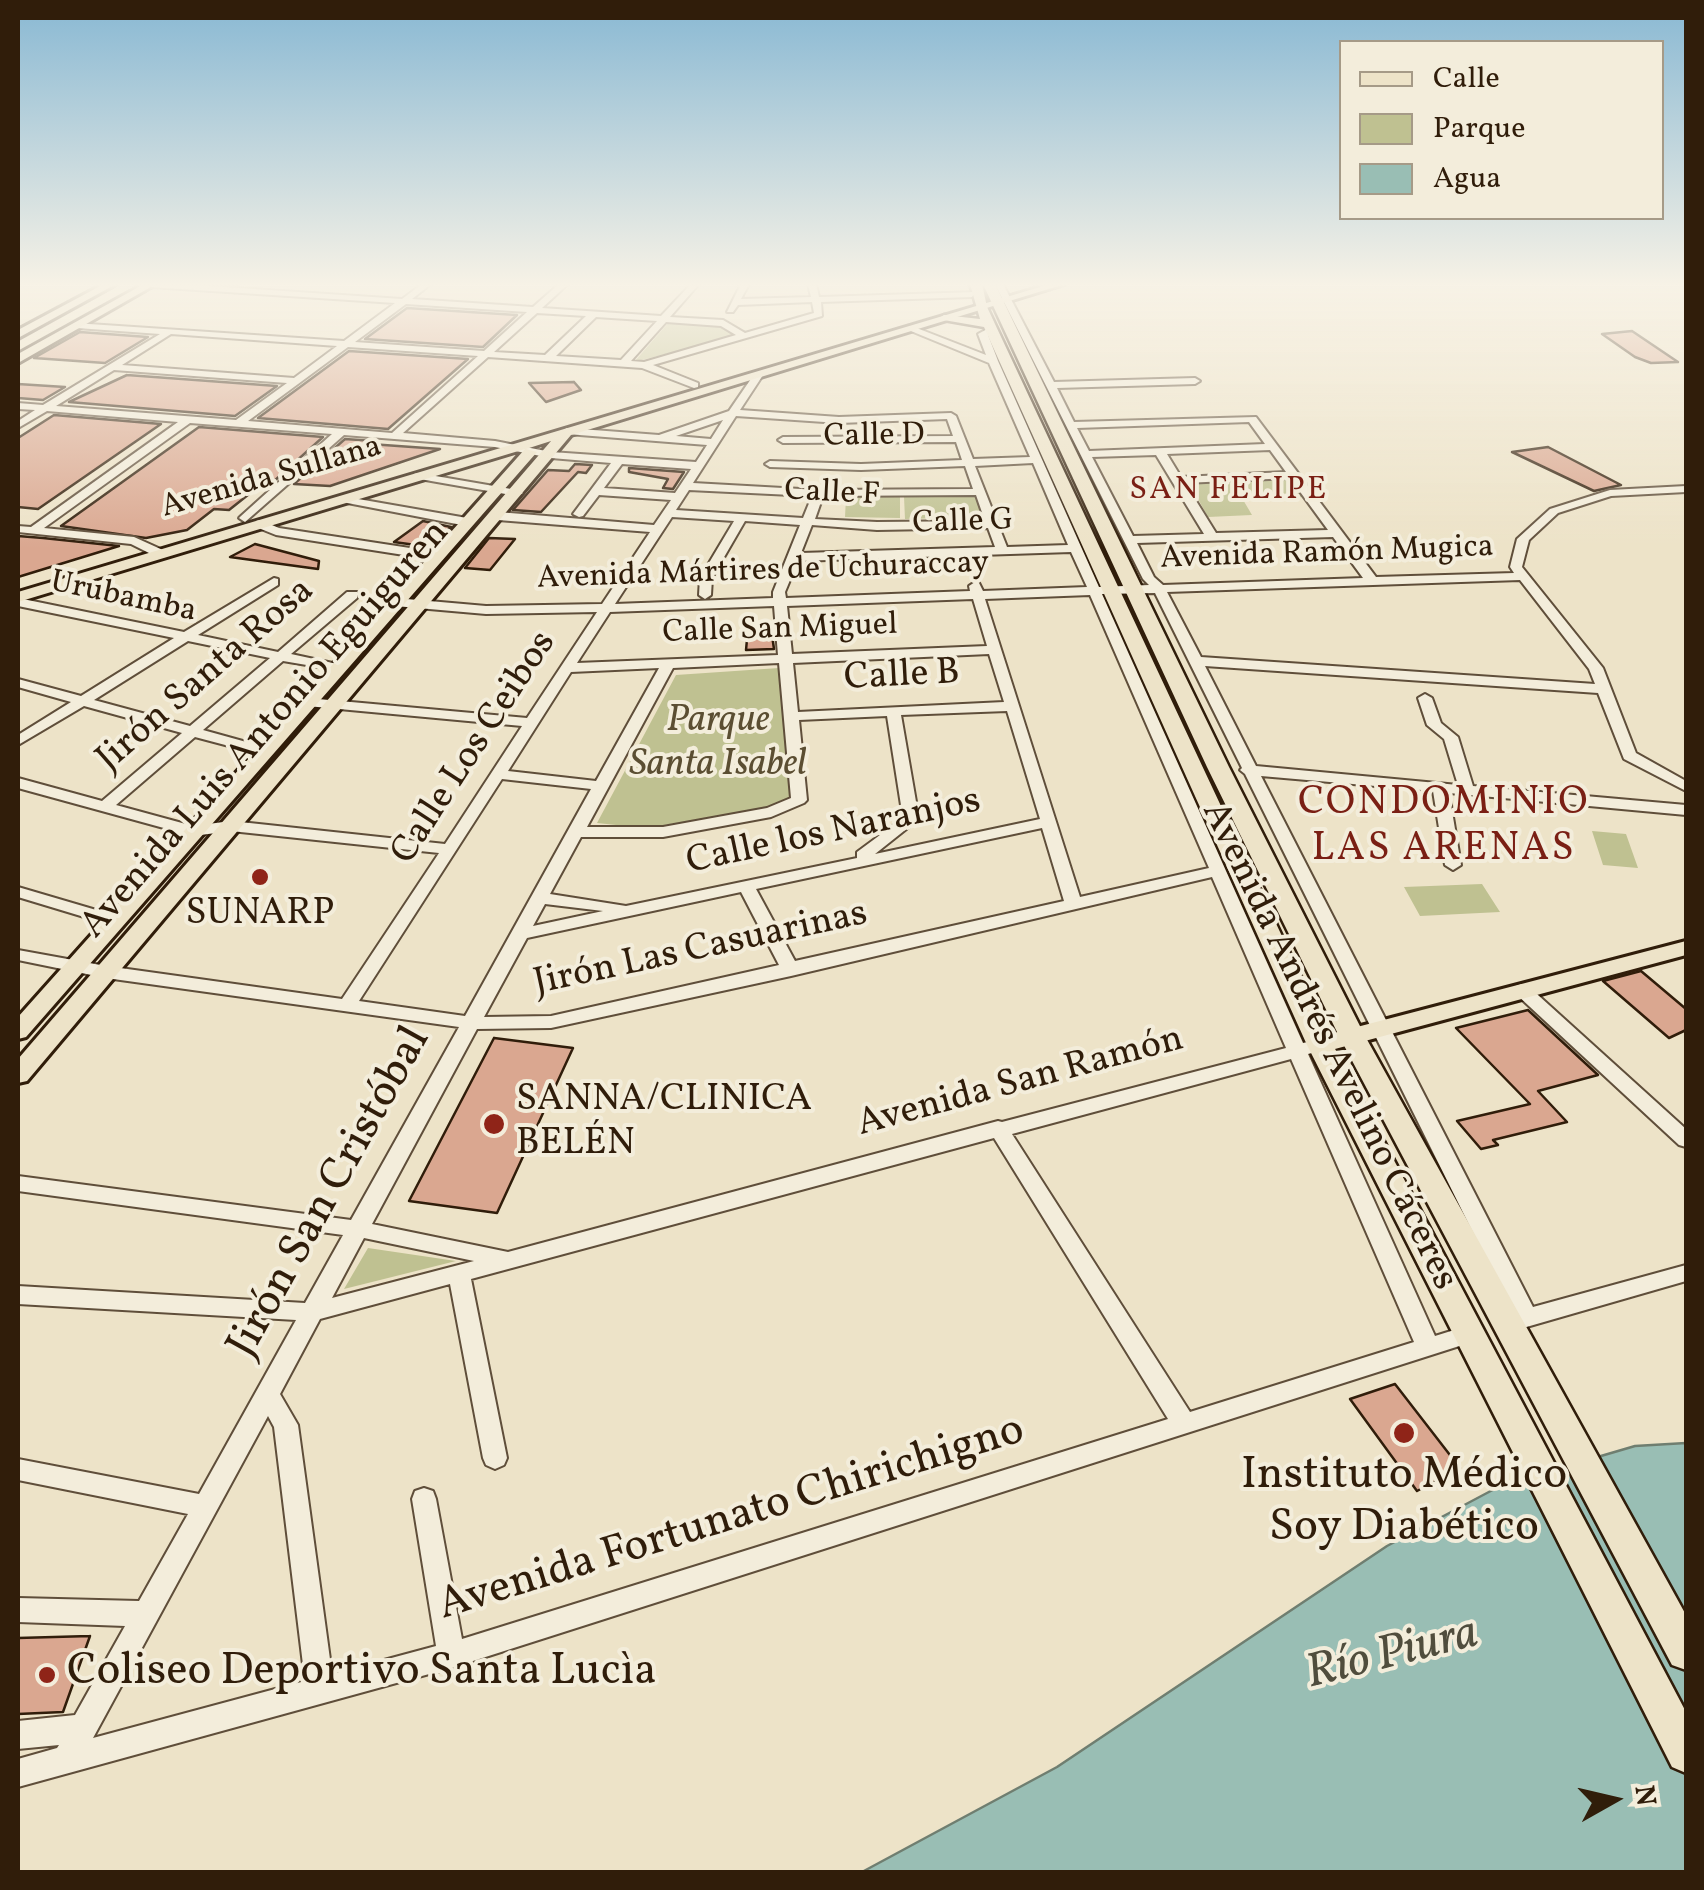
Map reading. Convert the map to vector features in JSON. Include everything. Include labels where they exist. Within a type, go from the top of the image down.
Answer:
[{"type":"highway","name":"Avenida Andrés Avelino Cáceres","points":[[1020,372],[1121,584],[1309,1048],[1467,1335],[1686,1753]]},
{"type":"highway","name":"Avenida Andrés Avelino Cáceres","points":[[1121,584],[1146,616],[1352,1036],[1517,1322],[1553,1412],[1686,1652]]},
{"type":"highway","points":[[1146,616],[1179,629]]},
{"type":"main road","name":"Avenida Sullana","points":[[18,584],[156,550],[694,385],[751,372]]},
{"type":"main road","name":"Avenida Sullana","points":[[252,521],[342,499],[502,446],[567,431],[751,372]]},
{"type":"main road","name":"Avenida Luis Antonio Eguiguren","points":[[18,1031],[337,668],[498,516],[567,431]]},
{"type":"main road","name":"Avenida Luis Antonio Eguiguren","points":[[18,1075],[335,704],[413,598],[436,556],[530,452]]},
{"type":"main road","name":"Avenida Sullana","points":[[18,600],[156,550]]},
{"type":"main road","name":"Avenida San Ramón","points":[[1309,1048],[1686,948]]},
{"type":"street","points":[[18,425],[104,372]]},
{"type":"street","points":[[186,372],[296,380]]},
{"type":"street","points":[[238,424],[307,372]]},
{"type":"street","points":[[394,436],[465,372]]},
{"type":"street","points":[[662,372],[694,385]]},
{"type":"street","name":"Calle Los Ceibos","points":[[347,1006],[734,413],[752,372]]},
{"type":"street","name":"Avenida Andrés Avelino Cáceres","points":[[999,372],[1076,548],[1179,629],[1379,1029],[1517,1322]]},
{"type":"street","name":"Avenida Andrés Avelino Cáceres","points":[[1042,372],[1052,385],[1129,540],[1121,584],[1218,871],[1309,1048],[1428,1346]]},
{"type":"street","points":[[1052,385],[1195,381]]},
{"type":"street","points":[[18,406],[394,436],[502,446],[551,455],[699,466]]},
{"type":"street","points":[[660,438],[734,413],[796,418],[949,416],[1002,550]]},
{"type":"street","points":[[756,490],[796,418]]},
{"type":"street","points":[[1072,425],[1252,419],[1369,576]]},
{"type":"street","points":[[34,530],[186,420]]},
{"type":"street","points":[[567,431],[714,442]]},
{"type":"street","points":[[342,432],[252,521],[276,530],[436,556]]},
{"type":"street","points":[[784,440],[960,439]]},
{"type":"street","points":[[1086,454],[1273,448]]},
{"type":"street","points":[[1160,452],[1213,538]]},
{"type":"street","points":[[579,514],[619,460]]},
{"type":"street","name":"Calle D","points":[[770,464],[850,467],[1038,460]]},
{"type":"street","points":[[418,476],[518,494]]},
{"type":"street","points":[[1178,480],[1294,476]]},
{"type":"street","points":[[1686,489],[1610,493],[1554,511],[1523,538],[1519,572],[1583,650],[1605,689],[1629,756],[1686,787]]},
{"type":"street","points":[[596,491],[980,492]]},
{"type":"street","points":[[576,832],[653,834],[789,807],[802,793],[780,597],[819,493]]},
{"type":"street","points":[[342,499],[467,522]]},
{"type":"street","name":"Calle F","points":[[669,512],[807,522],[992,524]]},
{"type":"street","points":[[498,516],[658,529]]},
{"type":"street","points":[[705,595],[706,578],[742,518]]},
{"type":"street","points":[[18,529],[156,550]]},
{"type":"street","points":[[1129,540],[1337,533]]},
{"type":"street","name":"Calle G","points":[[793,557],[1076,548]]},
{"type":"street","name":"Avenida Ramón Mugica","points":[[1121,584],[1519,572]]},
{"type":"street","points":[[18,741],[274,582]]},
{"type":"street","name":"Avenida Mártires de Uchuraccay","points":[[413,598],[486,610],[1121,584]]},
{"type":"street","points":[[976,590],[1074,904]]},
{"type":"street","name":"Jirón Santa Rosa","points":[[104,808],[352,595]]},
{"type":"street","name":"Avenida Mártires de Uchuraccay","points":[[610,603],[705,595],[780,597]]},
{"type":"street","name":"Urubamba","points":[[18,600],[182,639],[337,668]]},
{"type":"street","name":"Calle San Miguel","points":[[568,668],[995,650]]},
{"type":"street","points":[[1195,661],[1605,689]]},
{"type":"street","name":"Jirón San Cristóbal","points":[[65,1762],[668,664]]},
{"type":"street","points":[[18,684],[263,752]]},
{"type":"street","points":[[1425,698],[1434,725],[1451,738],[1467,790]]},
{"type":"street","points":[[307,702],[532,722]]},
{"type":"street","name":"Calle B","points":[[794,716],[1012,706]]},
{"type":"street","points":[[893,712],[911,819],[921,848]]},
{"type":"street","points":[[1248,770],[1686,810]]},
{"type":"street","points":[[498,774],[602,786]]},
{"type":"street","points":[[18,784],[193,832],[231,826],[450,849]]},
{"type":"street","points":[[1440,788],[1453,864]]},
{"type":"street","points":[[853,862],[911,819]]},
{"type":"street","name":"Calle los Naranjos","points":[[520,934],[1048,822]]},
{"type":"street","name":"Jirón Las Casuarinas","points":[[18,955],[106,972],[471,1023],[551,1022],[1218,871]]},
{"type":"street","points":[[745,885],[791,970]]},
{"type":"street","points":[[18,892],[114,922]]},
{"type":"street","name":"Calle los Naranjos","points":[[540,898],[634,910]]},
{"type":"street","points":[[1522,990],[1686,1140]]},
{"type":"street","name":"Avenida San Ramón","points":[[18,1295],[312,1312],[1309,1048]]},
{"type":"street","points":[[998,1128],[1184,1424]]},
{"type":"street","points":[[18,1183],[358,1230],[507,1259]]},
{"type":"street","points":[[459,1272],[495,1458]]},
{"type":"street","points":[[1517,1322],[1686,1273]]},
{"type":"street","name":"Avenida Fortunato Chirichigno","points":[[18,1773],[451,1655],[1467,1335]]},
{"type":"street","points":[[268,1394],[286,1425],[320,1691]]},
{"type":"street","points":[[18,1469],[206,1506]]},
{"type":"street","points":[[424,1499],[451,1655]]},
{"type":"street","points":[[18,1610],[146,1614]]},
{"type":"street","points":[[18,1735],[84,1728]]},
{"type":"green space","points":[[1295,477],[1311,497],[1242,498],[1252,515],[1208,517],[1188,481]]},
{"type":"green space","points":[[976,493],[983,517],[905,519],[904,497]]},
{"type":"green space","points":[[846,497],[900,497],[900,518],[845,517]]},
{"type":"green space","name":"Parque Santa Isabel","points":[[779,668],[795,790],[780,807],[645,828],[597,823],[676,675]]},
{"type":"green space","points":[[1592,831],[1626,834],[1638,868],[1603,865]]},
{"type":"green space","points":[[1482,884],[1500,912],[1420,916],[1404,887]]},
{"type":"green space","points":[[368,1248],[456,1261],[344,1289]]},
{"type":"water","name":"Río Piura","points":[[1686,1443],[1686,1872],[862,1872],[1057,1767],[1387,1546],[1502,1485],[1635,1446]]},
{"type":"building","points":[[320,372],[453,372],[388,429],[258,418]]},
{"type":"building","points":[[127,375],[277,386],[235,416],[69,402]]},
{"type":"building","points":[[574,382],[581,390],[546,402],[529,383]]},
{"type":"building","points":[[18,384],[65,387],[43,400],[18,398]]},
{"type":"building","points":[[54,415],[161,424],[38,509],[18,507],[18,438]]},
{"type":"building","points":[[199,427],[323,437],[272,483],[263,483],[229,510],[214,509],[187,530],[146,538],[61,526]]},
{"type":"building","points":[[345,439],[440,449],[330,486],[294,484]]},
{"type":"building","points":[[1548,447],[1621,485],[1594,491],[1512,452]]},
{"type":"building","points":[[575,464],[592,465],[586,473],[578,472],[541,512],[513,510],[548,470],[569,471]]},
{"type":"building","points":[[629,468],[684,472],[673,489],[663,488],[668,479],[629,472]]},
{"type":"building","points":[[423,521],[451,527],[430,547],[394,542]]},
{"type":"building","points":[[18,536],[43,538],[119,546],[18,577]]},
{"type":"building","points":[[489,538],[515,539],[490,570],[465,568]]},
{"type":"building","points":[[255,544],[319,561],[318,569],[230,557]]},
{"type":"building","points":[[771,628],[774,649],[746,650],[748,629]]},
{"type":"building","points":[[1641,971],[1686,1009],[1686,1030],[1669,1038],[1603,981]]},
{"type":"building","points":[[1528,1010],[1598,1075],[1538,1091],[1567,1122],[1493,1140],[1498,1145],[1481,1149],[1457,1121],[1530,1104],[1456,1028]]},
{"type":"building","name":"SANNA/CLINICA BELÉN","points":[[494,1038],[573,1048],[497,1213],[409,1201]]},
{"type":"building","name":"Instituto Médico Soy Diabético","points":[[1395,1384],[1460,1468],[1417,1491],[1350,1399]]},
{"type":"building","name":"Coliseo Deportivo Santa Lucìa","points":[[90,1636],[63,1712],[18,1714],[18,1638]]},
{"type":"place","name":"SUNARP","points":[[260,877]]},
{"type":"place","name":"SANNA/CLINICA BELÉN","points":[[494,1124]]},
{"type":"place","name":"Instituto Médico Soy Diabético","points":[[1404,1433]]},
{"type":"place","name":"Coliseo Deportivo Santa Lucìa","points":[[47,1675]]},
{"type":"district","name":"SAN FELIPE","points":[[1229,492]]},
{"type":"district","name":"CONDOMINIO LAS ARENAS","points":[[1444,829]]}]
